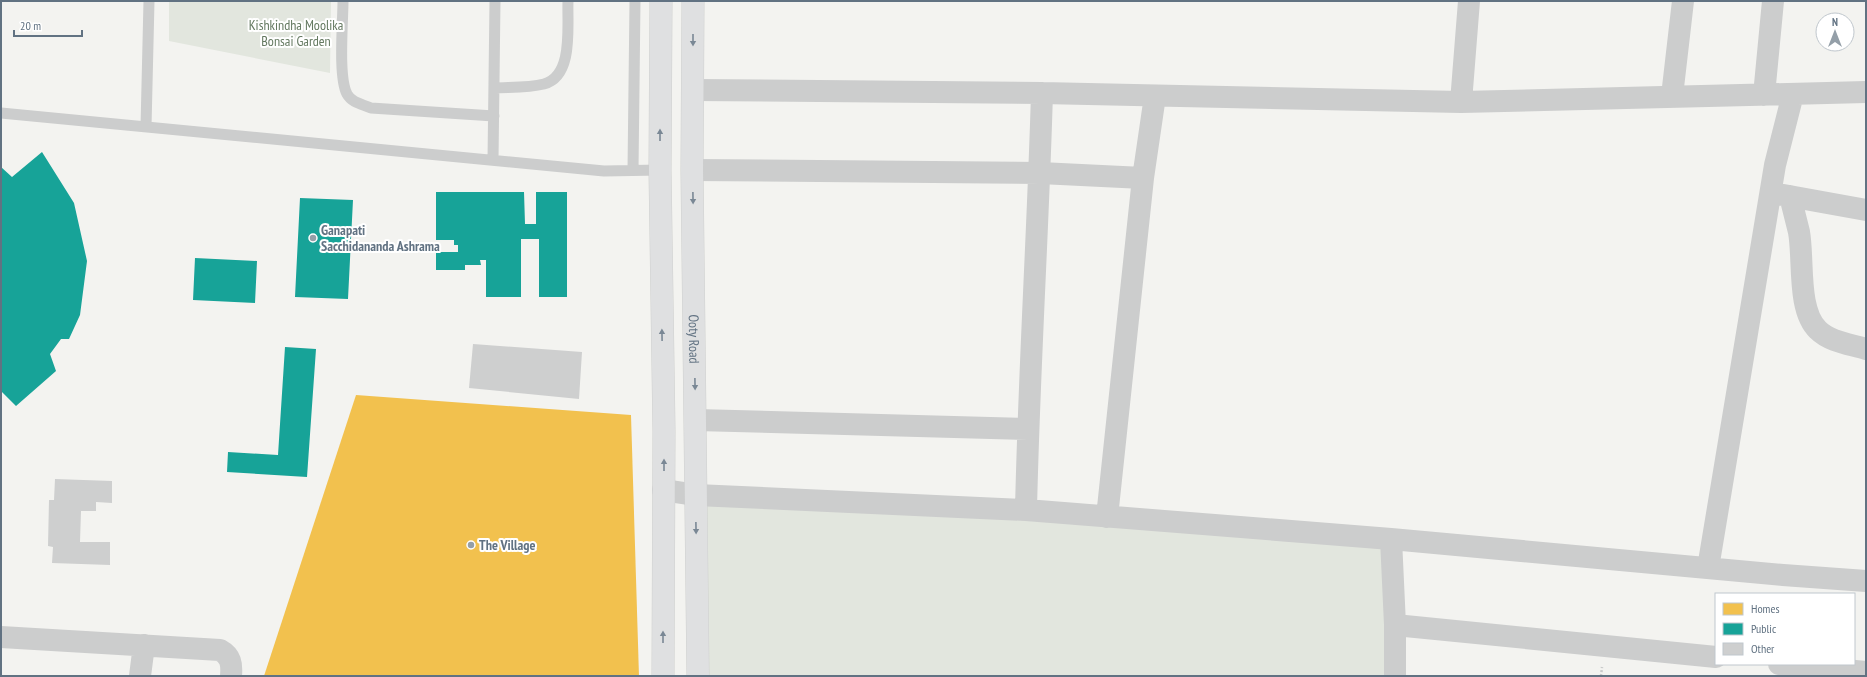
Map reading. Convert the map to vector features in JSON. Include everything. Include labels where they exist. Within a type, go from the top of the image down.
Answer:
[{"type":"main road","points":[[661,1],[660,170],[664,490],[663,676]]},
{"type":"main road","name":"Ooty Road","points":[[693,1],[692,170],[698,676]]},
{"type":"street","points":[[1461,102],[1469,1]]},
{"type":"street","points":[[1672,96],[1683,1]]},
{"type":"street","points":[[1764,95],[1773,1]]},
{"type":"street","points":[[692,90],[1042,93],[1461,102],[1866,92]]},
{"type":"street","points":[[1026,510],[1042,93]]},
{"type":"street","points":[[1793,94],[1775,165],[1780,195],[1799,233],[1805,306],[1810,319],[1818,330],[1830,338],[1866,349]]},
{"type":"street","points":[[1107,517],[1143,178],[1155,96]]},
{"type":"street","points":[[692,170],[1040,172],[1143,178]]},
{"type":"street","points":[[1780,195],[1866,210]]},
{"type":"street","points":[[1708,568],[1780,195]]},
{"type":"street","points":[[696,420],[1028,429]]},
{"type":"street","points":[[664,490],[696,495],[1026,510],[1391,539],[1866,581]]},
{"type":"street","points":[[1391,539],[1395,625],[1395,676]]},
{"type":"street","points":[[1395,625],[1715,657]]},
{"type":"street","points":[[1,637],[220,650],[227,654],[230,659],[231,676]]},
{"type":"street","points":[[140,676],[144,645]]},
{"type":"street","points":[[1790,665],[1866,672]]},
{"type":"lane","points":[[146,127],[149,1]]},
{"type":"lane","points":[[343,1],[343,73],[348,94],[354,102],[371,108],[494,116]]},
{"type":"lane","points":[[493,160],[495,1]]},
{"type":"lane","points":[[494,88],[544,84],[554,79],[562,70],[566,60],[568,1]]},
{"type":"lane","points":[[633,170],[635,1]]},
{"type":"lane","points":[[1,114],[604,171],[660,170]]},
{"type":"green space","name":"Kishkindha Moolika Bonsai Garden","points":[[169,1],[331,1],[330,73],[169,41]]},
{"type":"green space","points":[[696,495],[1391,539],[1390,676],[695,676]]},
{"type":"building: Homes","name":"The Village","points":[[356,395],[631,415],[639,676],[264,676]]},
{"type":"building: Public","points":[[42,152],[74,203],[87,261],[80,315],[69,339],[61,339],[50,354],[56,371],[16,406],[1,391],[1,167],[12,177]]},
{"type":"building: Public","points":[[436,192],[524,192],[525,224],[536,224],[536,192],[567,192],[567,297],[539,297],[539,239],[521,239],[521,297],[486,297],[486,260],[480,260],[481,265],[465,265],[465,270],[436,270],[436,252],[458,252],[458,245],[454,245],[454,240],[436,240]]},
{"type":"building: Public","points":[[300,198],[353,200],[348,299],[295,297]]},
{"type":"building: Public","points":[[195,258],[257,261],[255,303],[193,300]]},
{"type":"building: Public","points":[[285,347],[316,349],[307,477],[227,472],[228,452],[278,455]]},
{"type":"building: Other","points":[[473,344],[582,352],[579,399],[469,388]]},
{"type":"building: Other","points":[[55,479],[112,481],[112,503],[96,502],[96,511],[81,511],[80,542],[110,542],[110,565],[52,563],[53,547],[48,546],[49,500],[54,500]]},
{"type":"place","name":"Ganapati Sacchidananda Ashrama","points":[[313,238]]},
{"type":"place","name":"The Village","points":[[471,545]]}]
